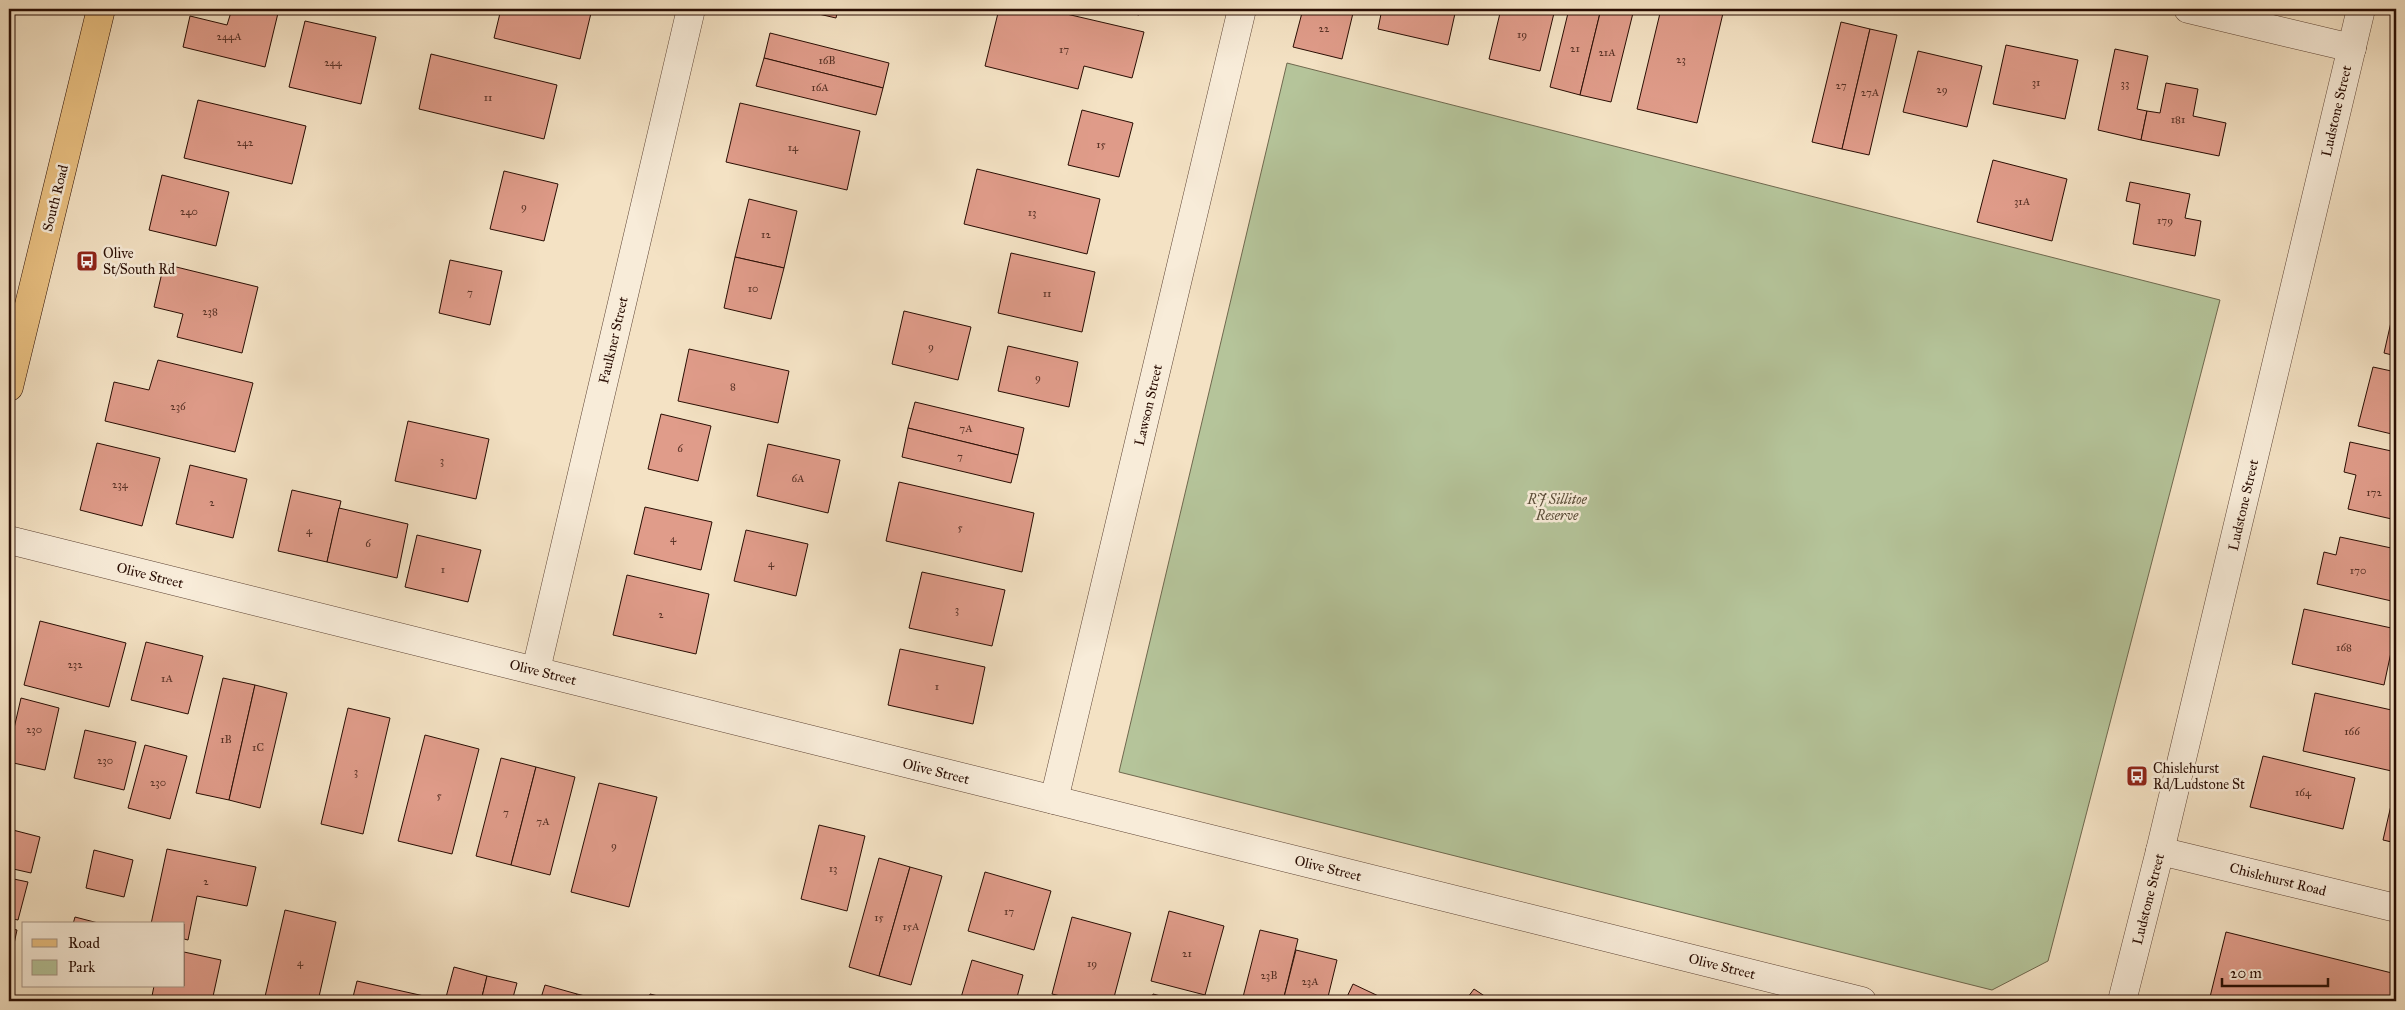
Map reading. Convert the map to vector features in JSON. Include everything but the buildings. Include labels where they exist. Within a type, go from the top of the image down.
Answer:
[{"type":"main road","name":"South Road","points":[[9,387],[101,9]]},
{"type":"street","name":"Faulkner Street","points":[[536,670],[691,9]]},
{"type":"street","name":"Lawson Street","points":[[1054,800],[1242,9]]},
{"type":"street","points":[[2188,9],[2352,48]]},
{"type":"street","name":"Ludstone Street","points":[[2122,1001],[2160,851],[2361,9]]},
{"type":"street","name":"Olive Street","points":[[9,540],[1862,1001]]},
{"type":"street","name":"Chislehurst Road","points":[[2160,851],[2396,908]]},
{"type":"green space","name":"RJ Sillitoe Reserve","points":[[1287,63],[2220,300],[2048,961],[1992,990],[1119,772]]},
{"type":"place","name":"Olive St/South Rd","points":[[87,261]]},
{"type":"place","name":"Chislehurst Rd/Ludstone St","points":[[2137,776]]}]
